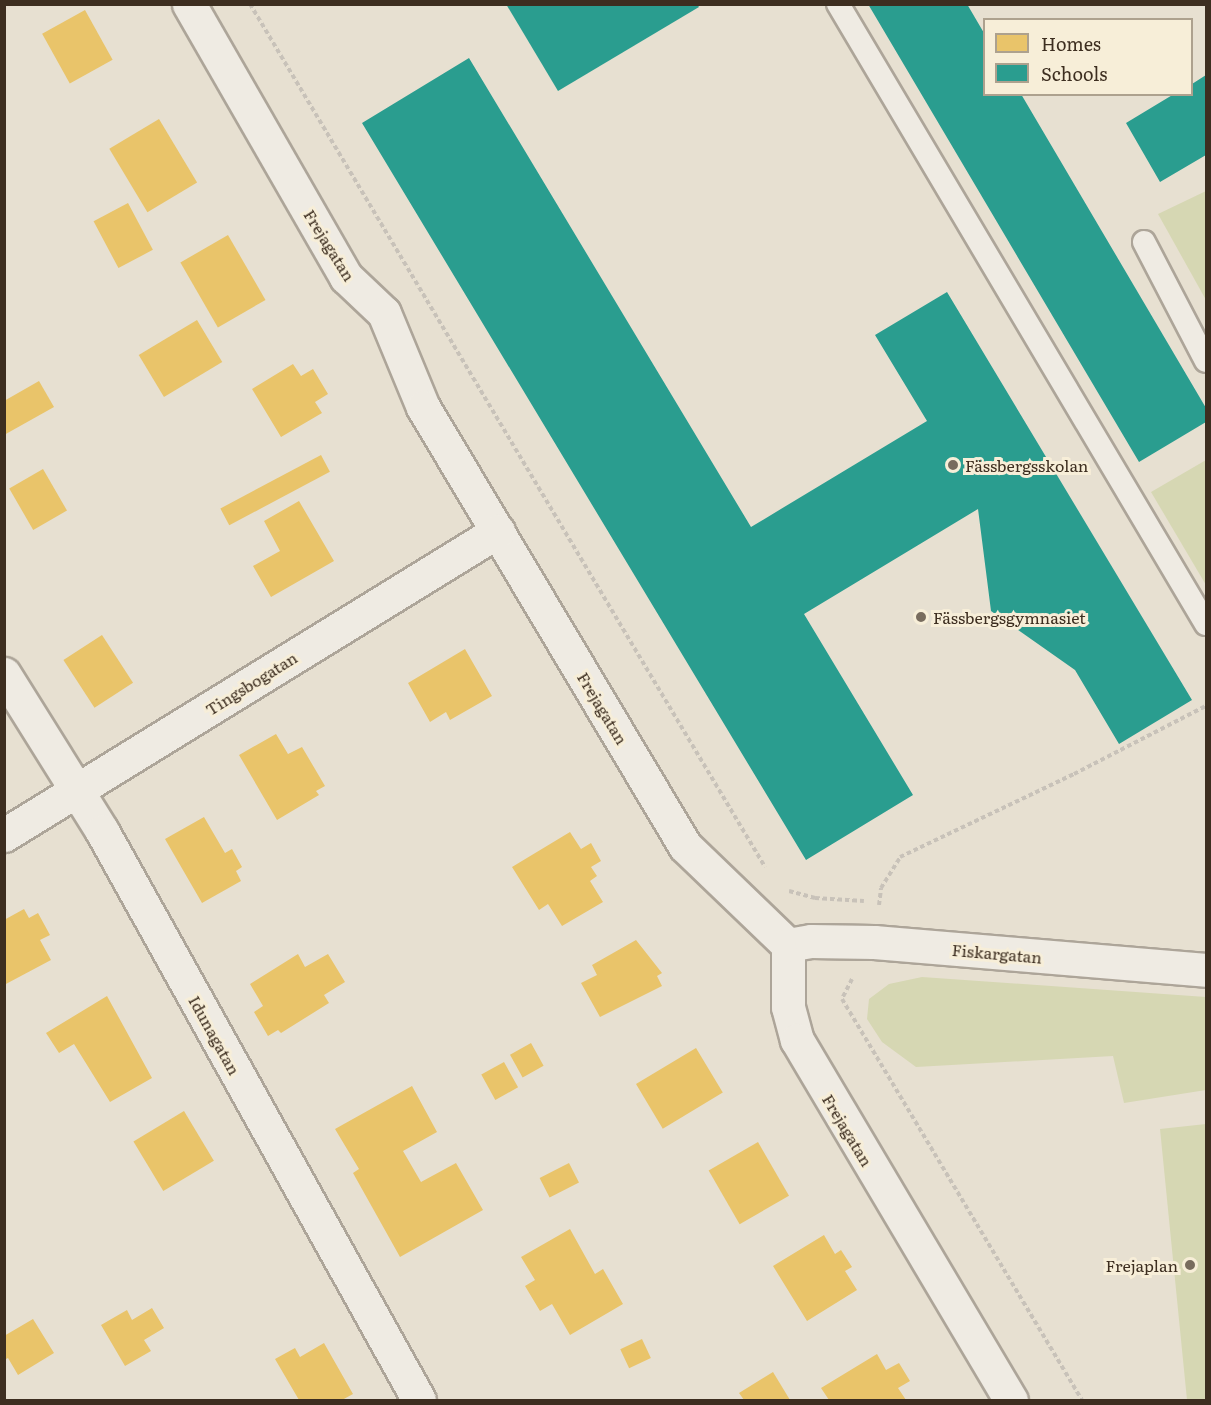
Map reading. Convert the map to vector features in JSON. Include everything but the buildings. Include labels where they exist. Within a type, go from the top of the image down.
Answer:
[{"type":"street","name":"Frejagatan","points":[[189,4],[346,277],[384,314],[423,406],[685,846],[788,945],[788,1007],[797,1040],[1011,1401]]},
{"type":"street","name":"Tingsbogatan","points":[[4,835],[498,531]]},
{"type":"street","name":"Idunagatan","points":[[4,674],[102,831],[419,1401]]},
{"type":"street","name":"Fiskargatan","points":[[788,945],[811,941],[874,942],[1206,970]]},
{"type":"lane","points":[[838,4],[1206,624]]},
{"type":"lane","points":[[1144,242],[1206,361]]},
{"type":"path","points":[[250,4],[767,871]]},
{"type":"path","points":[[1082,1401],[842,999],[847,983],[858,973],[871,972],[881,888],[900,857],[1074,774],[1206,706]]},
{"type":"path","points":[[780,887],[815,898],[880,902]]},
{"type":"green space","points":[[1206,191],[1206,300],[1158,214]]},
{"type":"green space","points":[[1206,460],[1206,585],[1151,492]]},
{"type":"green space","points":[[922,977],[1206,997],[1206,1090],[1124,1103],[1113,1056],[916,1067],[882,1042],[867,1019],[869,999],[889,984]]},
{"type":"green space","name":"Frejaplan","points":[[1206,1124],[1206,1400],[1187,1400],[1160,1129]]},
{"type":"place","name":"Fässbergsskolan","points":[[953,465]]},
{"type":"place","name":"Fässbergsgymnasiet","points":[[921,617]]},
{"type":"place","name":"Frejaplan","points":[[1190,1265]]}]
